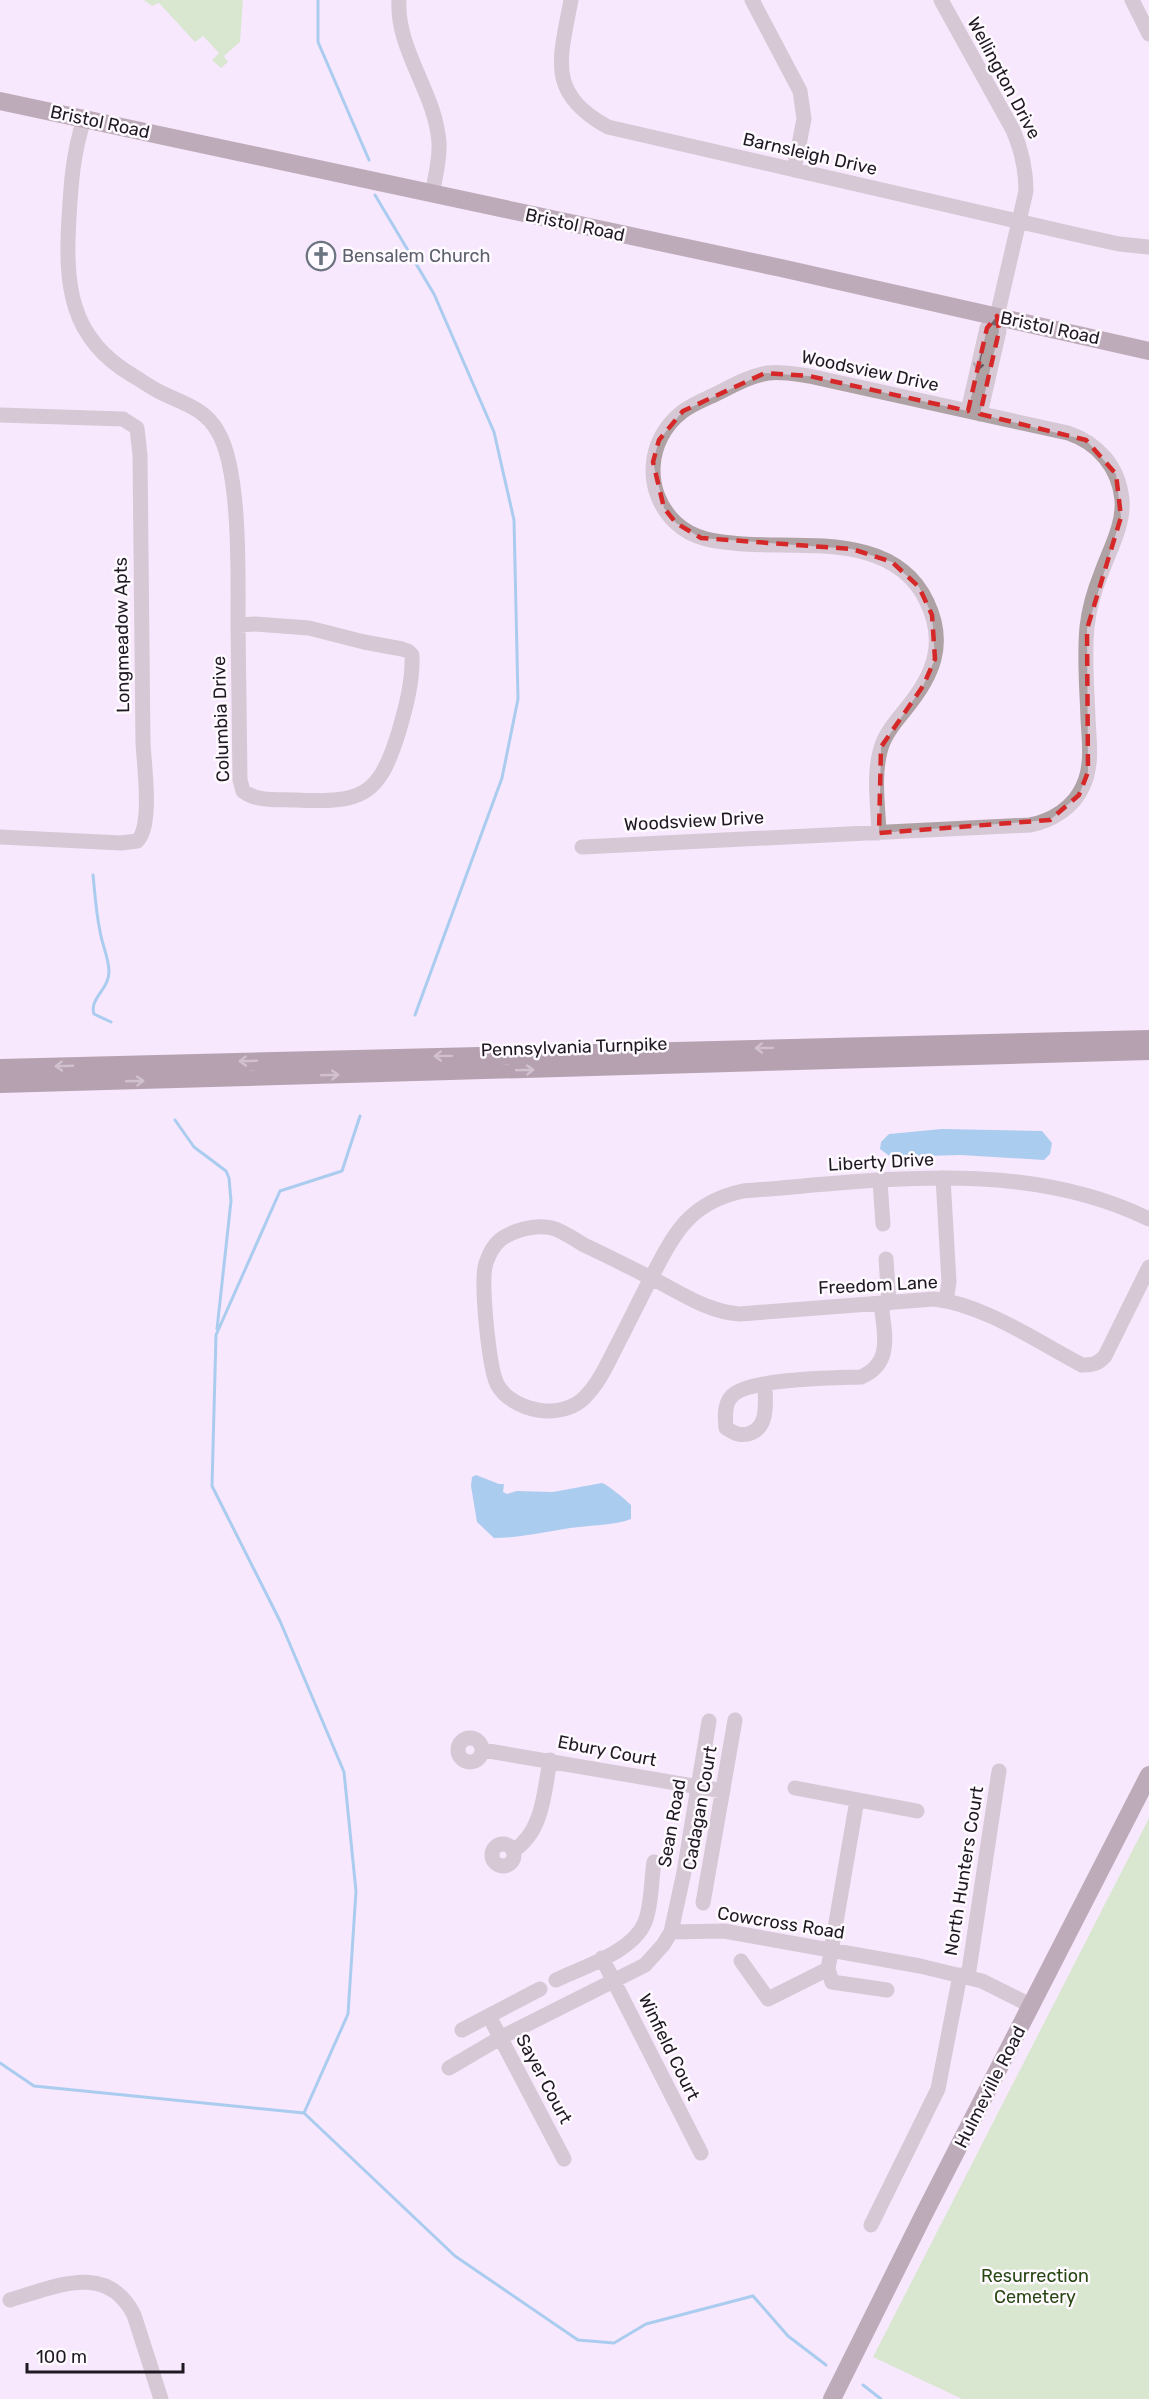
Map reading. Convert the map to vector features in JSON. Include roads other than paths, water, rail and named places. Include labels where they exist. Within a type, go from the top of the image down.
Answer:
[{"type":"highway","name":"Pennsylvania Turnpike","points":[[0,1068],[1149,1039]]},
{"type":"highway","name":"Pennsylvania Turnpike","points":[[0,1084],[1149,1051]]},
{"type":"main road","name":"Bristol Road","points":[[0,101],[376,180],[1149,351]]},
{"type":"main road","name":"Hulmeville Road","points":[[832,2399],[1149,1775]]},
{"type":"street","points":[[399,0],[400,22],[405,42],[425,91],[438,133],[439,154],[432,194]]},
{"type":"street","name":"Barnsleigh Drive","points":[[571,0],[561,54],[561,75],[570,96],[580,109],[608,127],[1119,244],[1149,247]]},
{"type":"street","points":[[752,0],[800,91],[804,119],[794,170]]},
{"type":"street","name":"Wellington Drive","points":[[941,0],[1019,144],[1026,171],[1026,192],[1021,221],[997,316],[987,328],[974,413]]},
{"type":"street","points":[[1132,0],[1149,34]]},
{"type":"street","name":"Columbia Drive","points":[[84,119],[71,170],[66,254],[72,299],[86,330],[111,359],[126,372],[192,406],[211,421],[225,444],[231,475],[238,625],[240,780],[243,791],[255,798],[332,802],[347,799],[371,787],[387,769],[391,758],[409,689],[412,655],[402,649],[309,628],[238,625]]},
{"type":"street","name":"Woodsview Drive","points":[[582,847],[879,833],[998,827],[1040,823],[1050,820],[1079,795],[1088,771],[1087,630],[1090,609],[1121,517],[1122,501],[1118,481],[1101,453],[1086,440],[1068,434],[808,376],[765,373],[736,383],[682,411],[659,440],[652,462],[654,485],[664,508],[676,523],[701,538],[732,543],[852,549],[892,562],[902,568],[918,587],[932,615],[936,645],[935,659],[923,686],[898,718],[881,747],[878,775],[879,833]]},
{"type":"street","name":"Longmeadow Apts","points":[[0,415],[123,418],[137,428],[140,455],[143,743],[146,788],[144,832],[142,837],[132,843],[0,837]]},
{"type":"street","points":[[943,1178],[949,1282],[946,1300]]},
{"type":"street","name":"Liberty Drive","points":[[651,1278],[552,1228],[514,1232],[501,1239],[492,1248],[483,1284],[492,1364],[497,1383],[507,1397],[535,1410],[561,1411],[582,1400],[597,1383],[674,1234],[685,1221],[725,1195],[743,1191],[880,1181],[943,1178],[1001,1179],[1066,1189],[1130,1210],[1149,1219]]},
{"type":"street","points":[[880,1181],[883,1224]]},
{"type":"street","points":[[765,1384],[861,1377],[873,1372],[882,1361],[884,1353],[886,1259]]},
{"type":"street","name":"Freedom Lane","points":[[651,1278],[709,1308],[740,1314],[934,1299],[946,1300],[978,1310],[1082,1365],[1092,1365],[1099,1363],[1105,1356],[1149,1267]]},
{"type":"street","name":"Cadagan Court","points":[[703,1903],[735,1720]]},
{"type":"street","name":"Sean Road","points":[[670,1932],[709,1721]]},
{"type":"street","name":"Ebury Court","points":[[483,1750],[723,1791]]},
{"type":"street","points":[[513,1851],[526,1841],[538,1819],[550,1760]]},
{"type":"street","name":"North Hunters Court","points":[[871,2225],[938,2089],[964,1976],[999,1771]]},
{"type":"street","points":[[795,1788],[917,1811]]},
{"type":"street","points":[[857,1800],[828,1970],[832,1982],[887,1990]]},
{"type":"street","points":[[556,1980],[626,1946],[637,1936],[645,1923],[654,1862]]},
{"type":"street","name":"Cowcross Road","points":[[670,1932],[724,1931],[964,1976],[993,1986],[1032,2006]]},
{"type":"street","points":[[449,2068],[500,2038],[615,1981],[653,1958],[670,1932]]},
{"type":"street","name":"Winfield Court","points":[[602,1958],[701,2153]]},
{"type":"street","points":[[741,1961],[768,2000],[828,1970]]},
{"type":"street","points":[[462,2030],[540,1989]]},
{"type":"street","name":"Sayer Court","points":[[489,2016],[564,2159]]},
{"type":"street","points":[[10,2300],[77,2281],[104,2285],[114,2290],[129,2304],[134,2315],[161,2399]]},
{"type":"water","points":[[942,1129],[1042,1131],[1052,1143],[1050,1154],[1044,1160],[961,1155],[891,1157],[880,1149],[881,1142],[889,1134]]},
{"type":"water","points":[[476,1475],[504,1484],[503,1492],[507,1494],[517,1491],[553,1492],[602,1483],[631,1505],[631,1519],[612,1524],[494,1538],[477,1522],[471,1486],[472,1477]]},
{"type":"waterway","points":[[318,0],[318,42],[369,160]]},
{"type":"waterway","points":[[375,195],[434,294],[494,432],[514,520],[518,699],[502,778],[415,1015]]},
{"type":"waterway","points":[[93,875],[99,924],[109,972],[106,984],[93,1009],[94,1014],[111,1022]]},
{"type":"waterway","points":[[304,2113],[348,2014],[356,1891],[344,1772],[280,1621],[212,1486],[216,1335],[280,1191],[342,1171],[360,1116]]},
{"type":"waterway","points":[[175,1120],[194,1147],[226,1171],[229,1178],[231,1201],[217,1329]]},
{"type":"waterway","points":[[0,2063],[34,2086],[304,2113],[455,2256],[578,2340],[614,2343],[646,2324],[753,2296],[788,2336],[826,2365]]},
{"type":"waterway","points":[[863,2385],[881,2399]]},
{"type":"place","name":"Bensalem Church","points":[[321,256]]},
{"type":"park label","name":"Resurrection Cemetery","points":[[1035,2286]]}]
